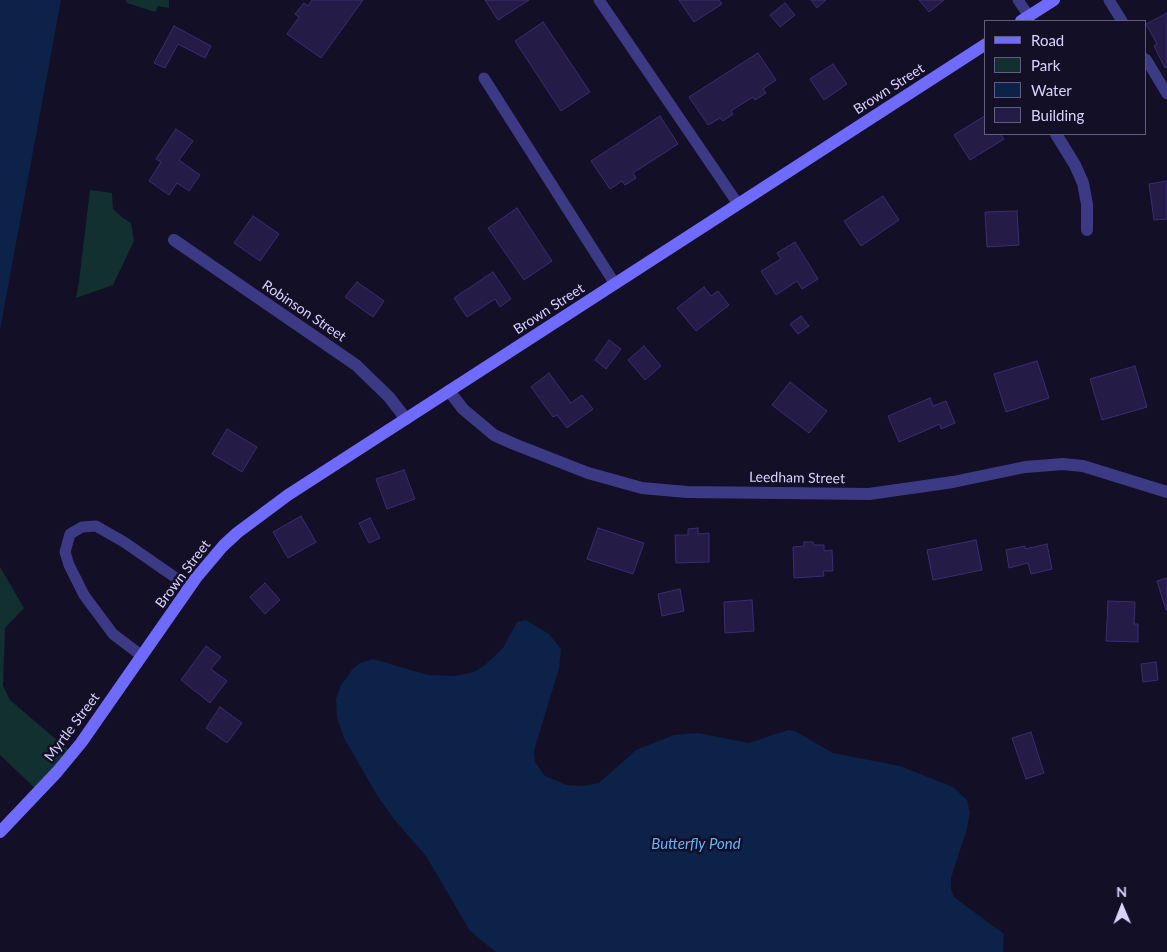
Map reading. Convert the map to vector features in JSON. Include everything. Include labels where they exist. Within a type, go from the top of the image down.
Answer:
[{"type":"street","points":[[1025,19],[1054,0]]},
{"type":"street","name":"Brown Street","points":[[158,632],[190,587],[223,546],[253,520],[288,495],[984,45]]},
{"type":"street","points":[[1057,135],[1075,165],[1083,183],[1087,204],[1087,230]]},
{"type":"street","name":"Robinson Street","points":[[174,240],[356,365],[389,396],[406,419]]},
{"type":"street","name":"Leedham Street","points":[[449,391],[463,410],[494,435],[588,473],[642,488],[687,492],[869,494],[953,482],[1025,467],[1063,464],[1083,466],[1167,492]]},
{"type":"street","name":"Myrtle Street","points":[[0,832],[57,772],[81,743],[158,632]]},
{"type":"lane","points":[[599,0],[738,204]]},
{"type":"lane","points":[[1018,0],[1025,19]]},
{"type":"lane","points":[[1109,0],[1121,20]]},
{"type":"lane","points":[[1147,61],[1167,94]]},
{"type":"lane","points":[[484,78],[615,284]]},
{"type":"lane","points":[[142,656],[113,634],[84,595],[64,552],[70,534],[82,527],[96,526],[124,542],[190,587]]},
{"type":"green space","points":[[126,0],[169,0],[169,8],[158,6],[155,12],[127,3]]},
{"type":"green space","points":[[90,190],[112,193],[113,209],[131,223],[134,241],[113,285],[76,298],[79,282]]},
{"type":"green space","points":[[0,567],[24,608],[5,628],[3,686],[10,700],[72,753],[38,791],[0,755]]},
{"type":"water","points":[[0,0],[61,0],[0,330]]},
{"type":"water","name":"Butterfly Pond","points":[[526,620],[549,634],[561,649],[559,668],[534,751],[535,762],[545,776],[567,785],[584,786],[599,783],[636,750],[674,735],[698,733],[749,743],[788,730],[795,731],[833,753],[900,766],[953,787],[967,800],[970,813],[951,878],[951,889],[954,897],[1004,934],[1003,952],[496,952],[470,931],[426,856],[378,797],[344,738],[337,717],[336,699],[341,685],[352,670],[360,663],[373,659],[428,675],[455,676],[474,672],[485,665],[503,648],[517,622]]},
{"type":"building","points":[[312,0],[363,0],[321,58],[287,34],[299,17],[295,14],[304,3],[308,6]]},
{"type":"building","points":[[485,0],[529,0],[498,20]]},
{"type":"building","points":[[679,0],[719,0],[722,4],[694,22]]},
{"type":"building","points":[[811,0],[826,0],[817,8]]},
{"type":"building","points":[[919,0],[944,0],[929,12]]},
{"type":"building","points":[[785,3],[795,15],[780,27],[770,15]]},
{"type":"building","points":[[1167,13],[1167,67],[1165,68],[1154,46],[1157,44],[1147,23]]},
{"type":"building","points":[[543,22],[590,92],[561,111],[515,41]]},
{"type":"building","points":[[174,26],[211,46],[205,58],[178,44],[165,68],[154,63]]},
{"type":"building","points":[[758,53],[776,80],[763,89],[766,93],[755,100],[753,97],[731,111],[733,114],[723,121],[720,118],[708,125],[689,97]]},
{"type":"building","points":[[833,64],[847,84],[824,100],[810,79]]},
{"type":"building","points":[[660,116],[678,144],[633,173],[636,178],[625,185],[622,181],[610,189],[591,161]]},
{"type":"building","points":[[984,116],[984,135],[1001,135],[1004,139],[970,160],[954,135]]},
{"type":"building","points":[[176,129],[193,141],[179,160],[200,175],[189,191],[177,183],[169,195],[149,181],[161,162],[156,159]]},
{"type":"building","points":[[1167,181],[1167,219],[1154,220],[1149,184]]},
{"type":"building","points":[[883,196],[899,220],[861,246],[844,221]]},
{"type":"building","points":[[517,208],[552,261],[524,280],[488,228]]},
{"type":"building","points":[[1017,211],[1019,245],[987,247],[985,212]]},
{"type":"building","points":[[253,216],[279,234],[260,261],[234,243]]},
{"type":"building","points":[[795,242],[818,279],[802,289],[797,281],[776,295],[761,271],[781,259],[777,253]]},
{"type":"building","points":[[493,272],[511,299],[500,307],[495,299],[467,317],[454,298]]},
{"type":"building","points":[[357,282],[384,301],[373,317],[345,297]]},
{"type":"building","points":[[704,287],[711,296],[718,291],[729,305],[696,331],[677,308]]},
{"type":"building","points":[[801,316],[809,326],[798,334],[790,324]]},
{"type":"building","points":[[609,340],[621,349],[606,369],[595,360]]},
{"type":"building","points":[[644,346],[661,366],[645,380],[628,360]]},
{"type":"building","points":[[1037,361],[1049,398],[1006,412],[994,374]]},
{"type":"building","points":[[1135,366],[1147,407],[1102,420],[1090,379]]},
{"type":"building","points":[[549,373],[571,403],[582,395],[593,409],[567,428],[557,415],[553,417],[531,387]]},
{"type":"building","points":[[790,382],[827,411],[809,433],[772,405]]},
{"type":"building","points":[[930,398],[933,406],[946,401],[955,423],[941,429],[940,424],[899,442],[888,416]]},
{"type":"building","points":[[227,429],[257,447],[242,472],[212,454]]},
{"type":"building","points":[[404,470],[415,499],[387,509],[376,479]]},
{"type":"building","points":[[301,516],[316,542],[288,558],[273,532]]},
{"type":"building","points":[[370,518],[380,538],[369,543],[359,523]]},
{"type":"building","points":[[598,528],[644,543],[633,574],[587,559]]},
{"type":"building","points":[[698,528],[698,534],[709,533],[709,562],[676,563],[675,535],[688,535],[688,529]]},
{"type":"building","points":[[976,540],[982,570],[933,580],[927,550]]},
{"type":"building","points":[[804,542],[824,545],[824,551],[832,550],[833,571],[823,571],[824,576],[794,578],[793,547],[804,546]]},
{"type":"building","points":[[1047,544],[1052,569],[1031,574],[1028,563],[1009,568],[1006,550],[1025,546],[1025,549]]},
{"type":"building","points":[[1167,578],[1167,610],[1166,610],[1157,581]]},
{"type":"building","points":[[265,583],[280,600],[265,614],[250,597]]},
{"type":"building","points":[[680,589],[684,611],[662,616],[658,594]]},
{"type":"building","points":[[752,600],[754,631],[725,633],[724,602]]},
{"type":"building","points":[[1108,601],[1135,602],[1134,624],[1138,624],[1138,642],[1106,641]]},
{"type":"building","points":[[206,646],[221,657],[211,669],[227,681],[210,703],[181,680]]},
{"type":"building","points":[[1156,662],[1158,680],[1143,682],[1141,664]]},
{"type":"building","points":[[220,707],[242,723],[227,743],[206,728]]},
{"type":"building","points":[[1031,732],[1044,773],[1026,779],[1012,738]]}]
